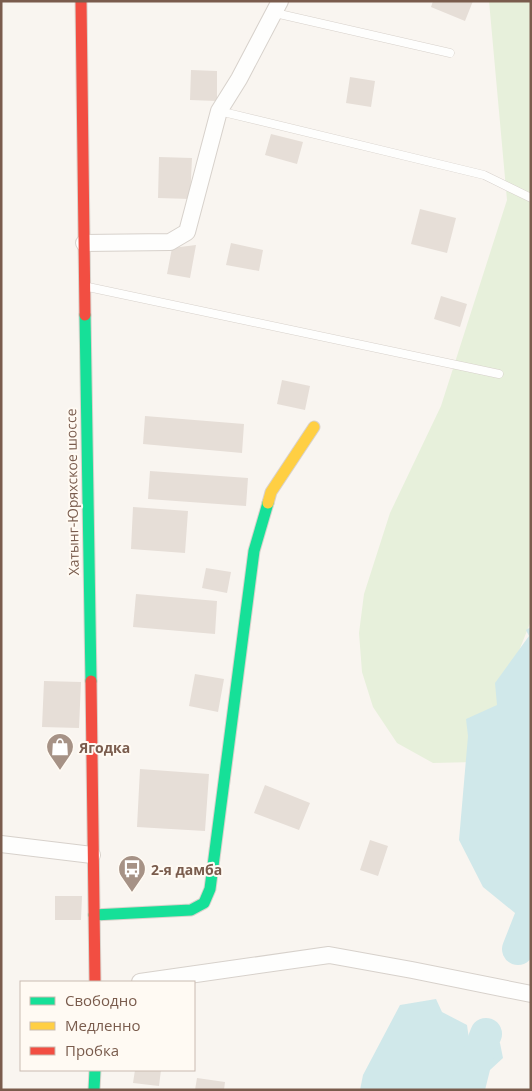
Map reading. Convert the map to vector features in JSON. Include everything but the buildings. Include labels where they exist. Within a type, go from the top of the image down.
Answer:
[{"type":"main road","name":"Хатынг-Юряхское шоссе","points":[[80,1],[95,981]]},
{"type":"main road","points":[[94,915],[191,910],[204,903],[210,889],[254,551],[271,492],[314,427]]},
{"type":"main road","points":[[94,1090],[95,1071]]},
{"type":"street","points":[[84,243],[170,242],[187,232],[219,112],[278,7]]},
{"type":"street","points":[[1,844],[92,855]]},
{"type":"street","points":[[147,981],[329,955],[531,994]]},
{"type":"lane","points":[[278,7],[450,53]]},
{"type":"lane","points":[[219,112],[484,175],[531,198]]},
{"type":"lane","points":[[84,286],[500,374]]},
{"type":"green space","points":[[489,1],[531,1],[531,621],[474,762],[433,763],[397,743],[373,707],[362,672],[359,633],[364,594],[390,513],[441,406],[507,200]]},
{"type":"water","points":[[531,627],[531,926],[483,887],[459,840],[468,736],[466,719],[497,705],[495,683],[529,636],[526,630]]},
{"type":"water","points":[[436,999],[442,1012],[467,1025],[470,1046],[500,1043],[503,1058],[490,1070],[485,1090],[360,1090],[363,1075],[400,1005]]},
{"type":"waterway","points":[[518,949],[531,916]]},
{"type":"waterway","points":[[464,1090],[486,1034]]},
{"type":"traffic: fast","points":[[85,315],[91,681]]},
{"type":"traffic: fast","points":[[94,915],[191,910],[204,903],[210,889],[254,551],[268,503]]},
{"type":"traffic: fast","points":[[94,1090],[95,1071]]},
{"type":"traffic: slow","points":[[268,503],[271,492],[314,427]]},
{"type":"traffic: jam","points":[[81,1],[85,315]]},
{"type":"traffic: jam","points":[[91,681],[95,981]]},
{"type":"place","name":"Ягодка","points":[[60,771]]},
{"type":"place","name":"2-я дамба","points":[[132,893]]}]
